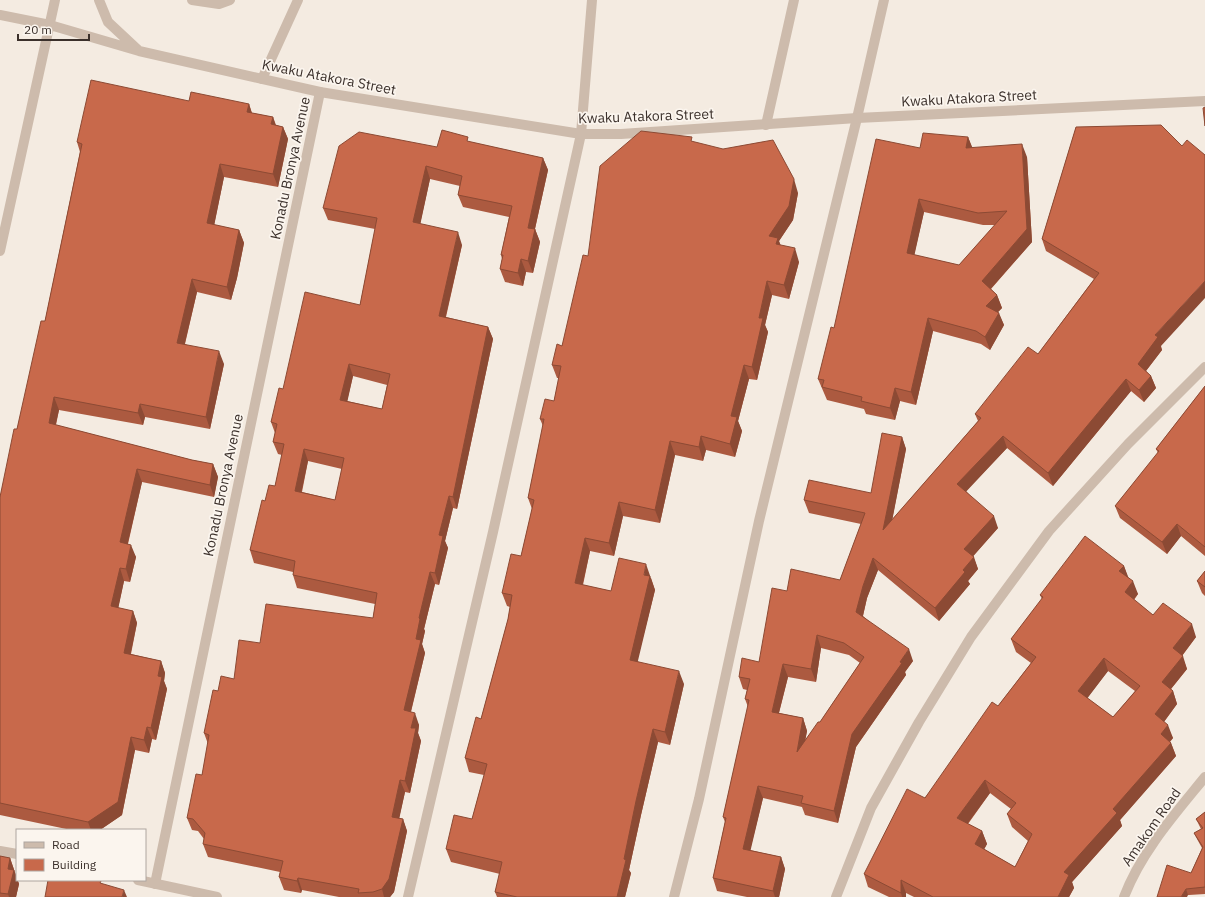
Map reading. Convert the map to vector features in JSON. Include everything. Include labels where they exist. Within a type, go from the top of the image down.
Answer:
[{"type":"street","points":[[0,251],[55,0]]},
{"type":"street","points":[[99,0],[108,22],[139,51]]},
{"type":"street","points":[[192,0],[219,4],[230,0]]},
{"type":"street","points":[[262,79],[298,0]]},
{"type":"street","points":[[408,897],[493,532],[581,134],[592,0]]},
{"type":"street","points":[[766,125],[794,0]]},
{"type":"street","points":[[674,897],[699,799],[759,522],[857,118],[884,0]]},
{"type":"street","name":"Kwaku Atakora Street","points":[[0,15],[50,25],[139,51],[320,92],[581,134],[621,134],[857,118],[1205,101]]},
{"type":"street","name":"Konadu Bronya Avenue","points":[[155,884],[320,92]]},
{"type":"street","points":[[836,897],[871,808],[919,722],[971,637],[1049,530],[1128,444],[1205,367]]},
{"type":"street","name":"Amakom Road","points":[[1124,897],[1130,881],[1162,832],[1205,777]]},
{"type":"street","points":[[0,851],[16,854]]},
{"type":"street","points":[[142,881],[217,897]]},
{"type":"building","points":[[91,80],[189,101],[191,92],[249,104],[247,112],[273,117],[271,124],[283,127],[273,174],[220,164],[207,223],[239,230],[227,287],[192,279],[177,343],[219,351],[206,417],[140,404],[138,413],[54,397],[49,423],[192,460],[213,464],[210,485],[137,469],[120,542],[131,545],[126,569],[120,568],[111,606],[133,611],[124,653],[161,661],[158,676],[162,677],[151,728],[147,727],[144,740],[131,737],[118,802],[88,822],[0,803],[0,497],[14,429],[17,429],[41,321],[45,321],[82,144],[77,142]]},
{"type":"building","points":[[1205,107],[1205,126],[1203,108]]},
{"type":"building","points":[[1161,125],[1182,146],[1187,140],[1205,155],[1205,281],[1155,335],[1158,337],[1138,364],[1151,376],[1139,390],[1126,379],[1048,473],[1003,436],[957,484],[994,516],[964,549],[974,557],[963,570],[965,572],[935,608],[873,558],[856,612],[909,649],[900,662],[902,663],[852,734],[834,811],[801,803],[803,796],[758,786],[743,849],[781,857],[773,891],[713,878],[726,818],[723,817],[749,700],[745,699],[750,679],[739,677],[742,658],[759,662],[772,588],[787,591],[791,569],[840,580],[865,513],[804,500],[809,480],[871,493],[882,433],[902,437],[883,530],[981,418],[975,414],[1028,347],[1038,354],[1099,273],[1042,239],[1076,127]],"holes":[[[817,635],[844,643],[864,657],[820,722],[818,722],[797,752],[803,718],[772,712],[783,664],[811,669]]]},
{"type":"building","points":[[442,130],[468,137],[467,141],[543,158],[528,228],[535,229],[528,261],[521,259],[518,273],[500,269],[503,255],[501,255],[512,206],[458,195],[462,176],[426,166],[413,222],[458,232],[439,316],[488,327],[453,497],[449,496],[439,535],[443,536],[435,573],[430,572],[419,618],[416,639],[421,640],[404,710],[415,713],[411,728],[416,728],[405,781],[400,780],[392,817],[403,819],[389,879],[382,889],[373,892],[358,893],[359,889],[298,878],[297,881],[279,877],[283,861],[203,844],[205,833],[193,819],[187,818],[196,774],[202,775],[209,735],[204,733],[213,690],[218,691],[221,676],[234,679],[239,640],[260,643],[266,604],[373,618],[377,593],[293,575],[295,561],[250,550],[262,500],[265,501],[269,485],[275,486],[284,444],[273,442],[277,424],[271,422],[279,388],[283,389],[305,292],[360,305],[377,218],[323,208],[339,146],[359,132],[437,147]],"holes":[[[349,364],[390,374],[382,409],[340,400]],[[304,449],[344,458],[335,500],[295,491]]]},
{"type":"building","points":[[641,131],[692,137],[691,141],[723,149],[773,140],[794,179],[789,206],[769,236],[778,238],[776,244],[795,248],[784,285],[767,281],[759,318],[763,318],[752,367],[744,365],[731,416],[737,417],[730,444],[701,436],[699,447],[670,441],[655,510],[619,502],[609,543],[585,538],[575,583],[611,591],[619,558],[646,564],[644,575],[650,576],[630,660],[679,671],[665,732],[653,729],[636,801],[624,859],[626,860],[617,897],[517,897],[495,892],[502,862],[446,849],[454,815],[472,819],[487,764],[465,758],[476,717],[481,719],[508,619],[512,595],[502,593],[511,554],[521,556],[534,500],[528,498],[544,419],[540,419],[545,399],[554,401],[561,366],[552,365],[557,344],[562,346],[583,255],[588,256],[600,166]]},
{"type":"building","points":[[923,133],[968,137],[966,148],[1022,144],[1027,229],[982,281],[997,295],[986,306],[999,313],[985,337],[976,331],[928,318],[911,392],[895,388],[890,408],[861,401],[862,397],[822,387],[824,380],[818,379],[831,327],[834,328],[876,139],[920,148]],"holes":[[[919,199],[978,213],[1007,211],[959,265],[907,253]]]},
{"type":"building","points":[[1205,386],[1205,547],[1177,524],[1162,542],[1115,506],[1159,451],[1156,449]]},
{"type":"building","points":[[1085,536],[1124,566],[1119,571],[1133,581],[1125,592],[1153,615],[1163,603],[1192,624],[1173,648],[1183,656],[1162,682],[1173,691],[1155,714],[1168,725],[1161,734],[1171,743],[1113,809],[1117,813],[1064,872],[1069,875],[1058,897],[933,897],[901,880],[901,893],[864,874],[907,789],[925,798],[992,702],[998,706],[1036,657],[1011,639],[1043,597],[1040,595]],"holes":[[[1104,658],[1140,686],[1113,717],[1078,691]],[[985,780],[1016,803],[1007,814],[1032,834],[1015,867],[975,844],[982,831],[957,818]]]},
{"type":"building","points":[[1205,571],[1205,587],[1197,581]]},
{"type":"building","points":[[1205,812],[1205,887],[1186,889],[1181,897],[1157,897],[1167,865],[1191,873],[1203,847],[1194,833],[1203,828],[1196,819]]},
{"type":"building","points":[[0,856],[10,858],[8,869],[14,870],[8,894],[0,893]]},
{"type":"building","points":[[48,881],[101,881],[100,883],[124,890],[122,897],[45,897]]}]
